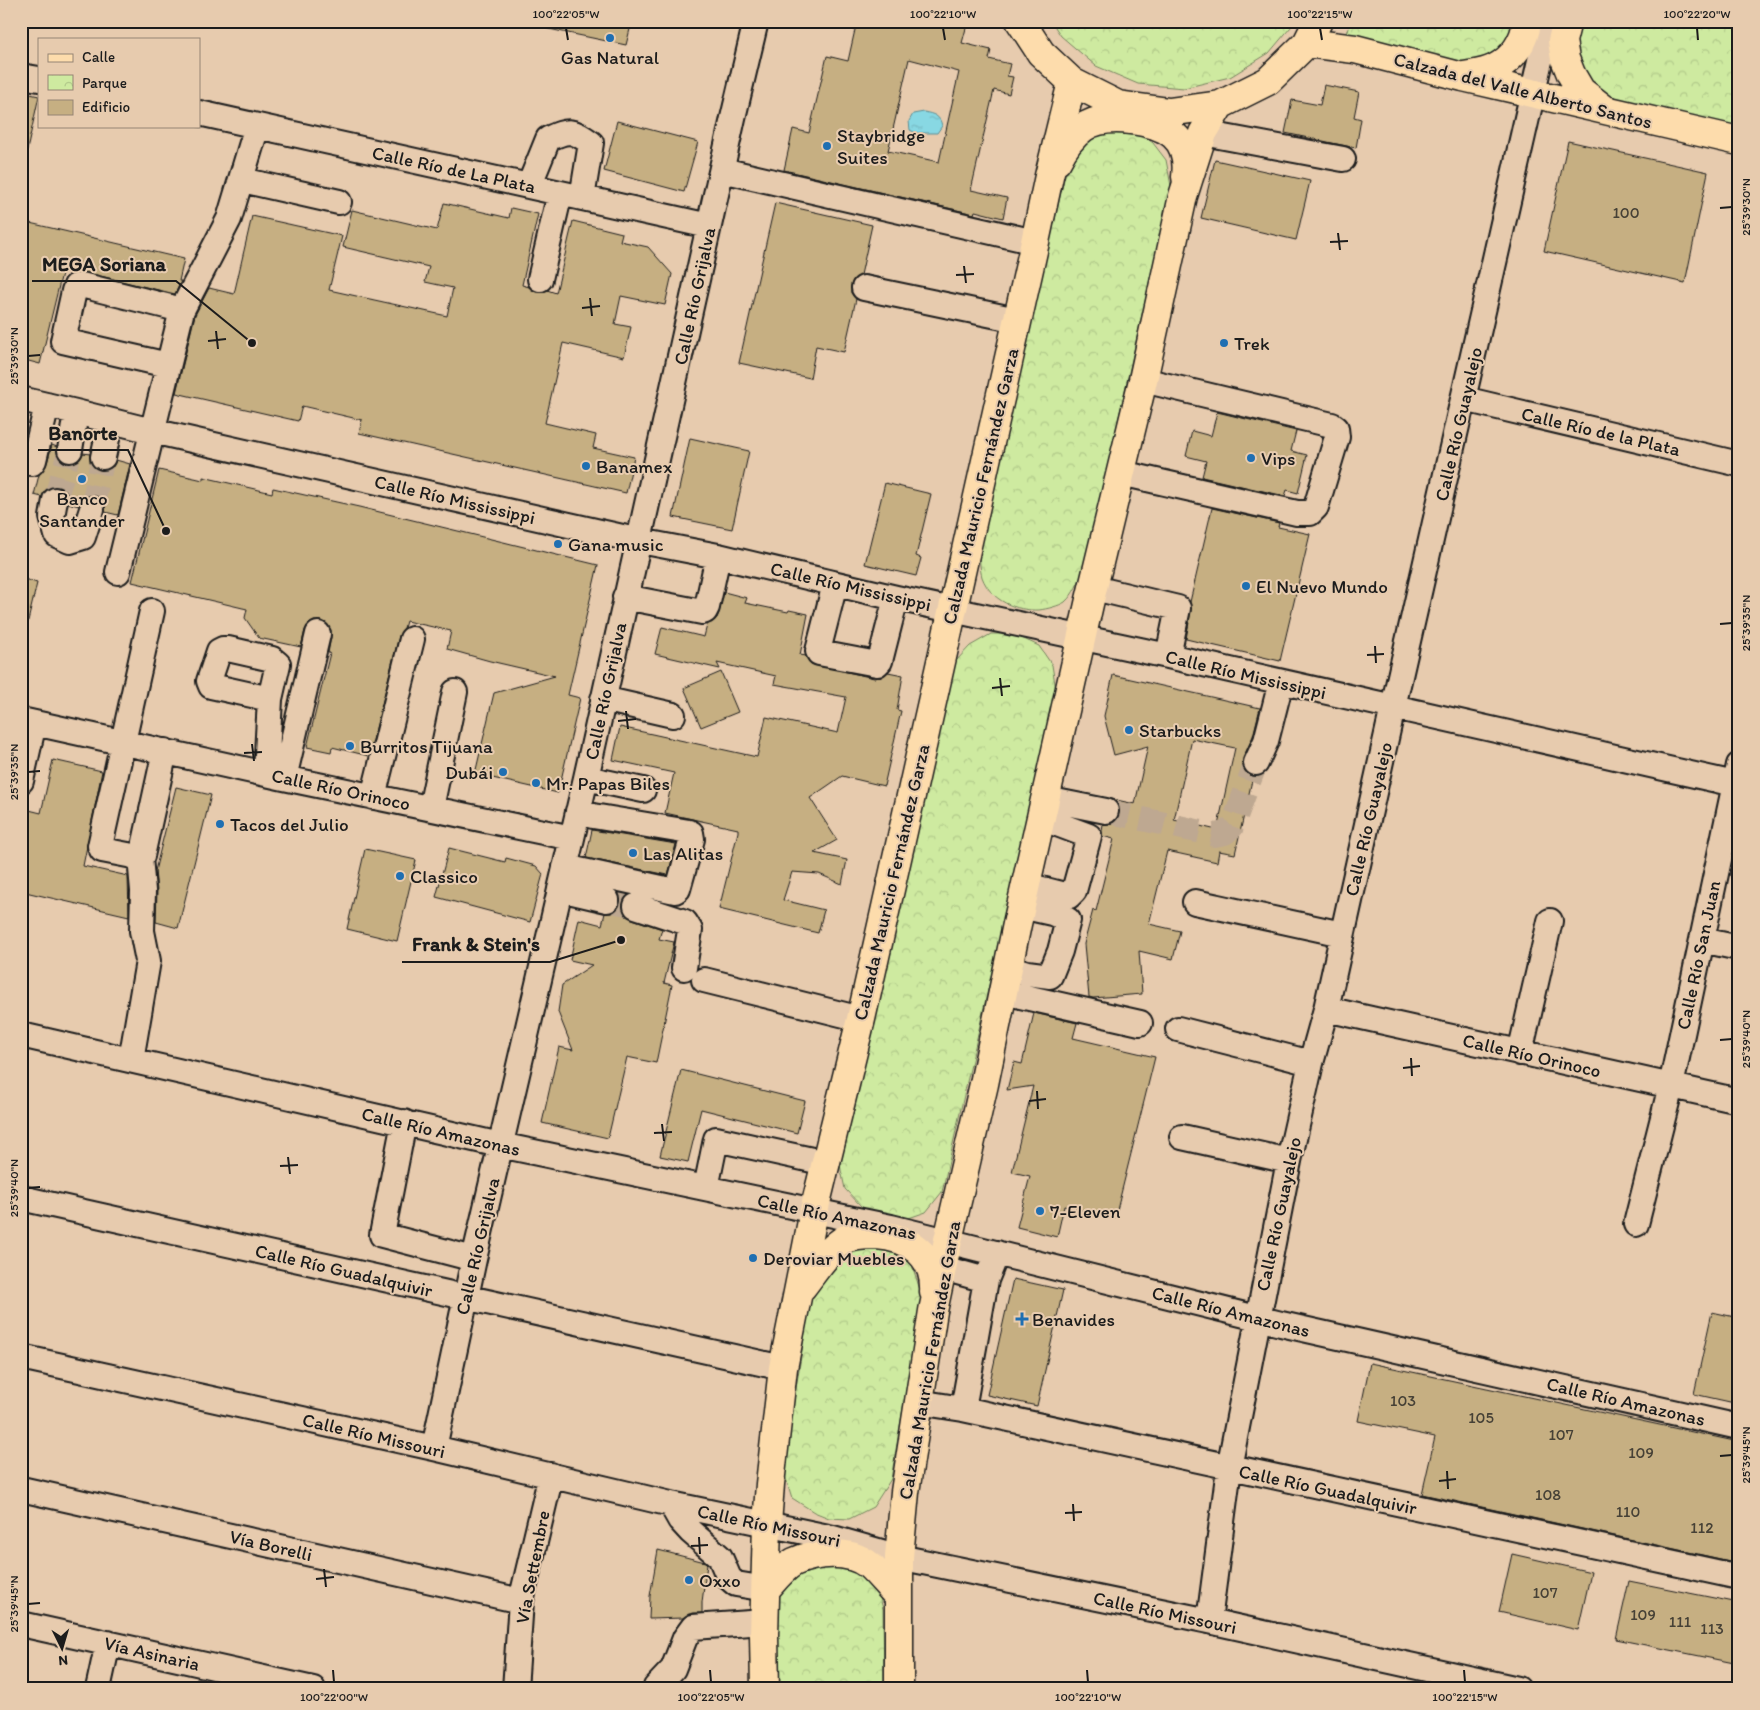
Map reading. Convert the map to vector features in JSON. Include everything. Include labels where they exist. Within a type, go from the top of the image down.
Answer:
[{"type":"main road","points":[[1020,21],[1040,53],[1072,82],[1118,104],[1169,112],[1220,105],[1268,81],[1313,32]]},
{"type":"main road","points":[[1463,77],[1494,69],[1506,61],[1517,50],[1526,32],[1527,21]]},
{"type":"main road","points":[[1567,21],[1562,40],[1565,59],[1571,74],[1581,91],[1605,110]]},
{"type":"main road","name":"Calzada del Valle Alberto Santos","points":[[1313,32],[1354,49],[1463,77],[1739,141]]},
{"type":"main road","name":"Calzada Mauricio Fernández Garza","points":[[765,1689],[767,1524],[783,1368],[814,1211],[861,1019],[1049,176],[1072,82]]},
{"type":"main road","name":"Calzada Mauricio Fernández Garza","points":[[899,1689],[898,1557],[905,1492],[933,1311],[984,1084],[1023,895],[1143,380],[1183,196],[1202,133],[1220,105]]},
{"type":"main road","points":[[1049,176],[1062,152],[1072,139],[1092,123],[1115,118],[1149,122],[1171,132],[1186,156],[1187,166],[1183,196]]},
{"type":"main road","points":[[799,1290],[832,1250],[844,1240],[862,1235],[889,1236],[905,1241],[920,1252],[930,1264],[935,1280],[933,1311]]},
{"type":"main road","points":[[766,1589],[782,1572],[795,1562],[822,1553],[853,1556],[868,1564],[898,1596]]},
{"type":"street","name":"Calle Río Grijalva","points":[[434,1448],[465,1297],[586,778],[625,597],[640,541],[756,21]]},
{"type":"street","name":"Calle Río Guayalejo","points":[[1210,1621],[1229,1468],[1289,1161],[1311,1063],[1326,1009],[1549,21]]},
{"type":"street","points":[[21,76],[38,79]]},
{"type":"street","name":"Calle Río de La Plata","points":[[200,113],[709,226]]},
{"type":"street","points":[[118,572],[182,310],[229,219],[257,126]]},
{"type":"street","points":[[529,186],[548,139],[560,133],[576,132],[591,143],[540,279]]},
{"type":"street","points":[[1202,133],[1343,159]]},
{"type":"street","points":[[722,170],[1035,242]]},
{"type":"street","points":[[242,180],[339,202]]},
{"type":"street","points":[[168,365],[63,342],[74,291],[76,286],[80,286],[182,310]]},
{"type":"street","points":[[864,288],[1017,320]]},
{"type":"street","points":[[1121,473],[1297,513],[1310,513],[1316,507],[1337,437],[1336,428],[1332,424],[1143,380]]},
{"type":"street","name":"Calle Río Mississippi","points":[[21,399],[152,431],[640,541],[718,556],[896,598],[1082,637],[1393,707],[1737,778]]},
{"type":"street","name":"Calle Río de la Plata","points":[[1464,399],[1739,464]]},
{"type":"street","points":[[21,462],[32,463],[34,460],[46,405]]},
{"type":"street","points":[[70,450],[76,412]]},
{"type":"street","points":[[104,457],[111,421]]},
{"type":"street","points":[[55,500],[52,517],[57,535],[70,541],[83,536],[92,509]]},
{"type":"street","points":[[625,597],[702,612],[705,611],[708,607],[718,556]]},
{"type":"street","points":[[835,584],[819,653],[877,664],[880,661],[896,598]]},
{"type":"street","points":[[1094,588],[1178,608],[1168,656]]},
{"type":"street","points":[[140,857],[102,850],[100,848],[152,611]]},
{"type":"street","points":[[275,776],[318,634]]},
{"type":"street","points":[[372,797],[412,639]]},
{"type":"street","points":[[1256,763],[1266,741],[1282,682]]},
{"type":"street","points":[[431,808],[455,692]]},
{"type":"street","points":[[270,699],[275,776]]},
{"type":"street","points":[[603,699],[673,715]]},
{"type":"street","points":[[21,781],[27,722]]},
{"type":"street","name":"Calle Río Orinoco","points":[[27,722],[372,797],[572,838]]},
{"type":"street","points":[[131,1060],[148,962],[142,930],[143,891],[140,857],[165,751]]},
{"type":"street","points":[[586,778],[643,790]]},
{"type":"street","name":"Calle Río San Juan","points":[[1636,1224],[1671,1086],[1737,778]]},
{"type":"street","points":[[1044,808],[1106,811]]},
{"type":"street","points":[[1023,895],[1069,896],[1074,891],[1089,836],[1044,808]]},
{"type":"street","points":[[563,878],[675,890],[678,889],[692,839],[689,832],[593,816],[578,811]]},
{"type":"street","points":[[563,878],[607,900]]},
{"type":"street","points":[[1005,980],[1027,973],[1050,976],[1060,951],[1068,920],[1052,914],[1023,895]]},
{"type":"street","points":[[1195,902],[1342,934]]},
{"type":"street","points":[[636,906],[685,922],[690,930],[684,968]]},
{"type":"street","points":[[1520,1052],[1550,921]]},
{"type":"street","points":[[1702,940],[1739,948]]},
{"type":"street","points":[[704,980],[861,1019]]},
{"type":"street","points":[[1005,980],[1140,1023]]},
{"type":"street","name":"Calle Río Orinoco","points":[[1326,1009],[1739,1101]]},
{"type":"street","points":[[1178,1029],[1311,1063]]},
{"type":"street","name":"Calle Río Amazonas","points":[[21,1035],[500,1144],[948,1240],[1257,1318],[1739,1427]]},
{"type":"street","points":[[404,1122],[382,1235],[474,1259]]},
{"type":"street","points":[[1182,1137],[1289,1161]]},
{"type":"street","points":[[706,1188],[716,1139],[826,1163]]},
{"type":"street","name":"Calle Río Guadalquivir","points":[[21,1198],[783,1368]]},
{"type":"street","points":[[963,1409],[986,1280],[997,1253]]},
{"type":"street","points":[[943,1268],[986,1280]]},
{"type":"street","name":"Calle Río Missouri","points":[[21,1357],[434,1448],[671,1504],[833,1538],[898,1557],[1210,1621],[1518,1689]]},
{"type":"street","name":"Calle Río Guadalquivir","points":[[918,1402],[963,1409],[1739,1578]]},
{"type":"street","name":"Vía Settembre","points":[[514,1689],[520,1601],[551,1475]]},
{"type":"street","name":"Vía Borelli","points":[[21,1489],[520,1601]]},
{"type":"street","points":[[671,1504],[680,1520],[691,1532],[720,1557],[729,1578],[736,1584],[766,1589]]},
{"type":"street","points":[[656,1689],[673,1669],[685,1638],[693,1627],[765,1622]]},
{"type":"street","name":"Vía Asinaria","points":[[21,1624],[313,1689]]},
{"type":"street","points":[[98,1689],[108,1643]]},
{"type":"green space","points":[[1051,21],[1296,21],[1269,53],[1230,77],[1184,88],[1138,84],[1096,66],[1061,36]]},
{"type":"green space","points":[[1353,21],[1524,21],[1520,42],[1469,68],[1346,34]]},
{"type":"green space","points":[[1582,21],[1739,21],[1739,129],[1603,98],[1584,84],[1574,34]]},
{"type":"green space","points":[[1117,129],[1142,134],[1153,143],[1166,160],[1171,186],[1084,572],[1065,602],[1042,610],[1022,609],[1005,603],[991,592],[982,577],[979,554],[1067,166],[1086,140]]},
{"type":"green space","points":[[991,634],[1013,634],[1039,646],[1052,665],[1056,690],[942,1192],[926,1212],[903,1220],[881,1216],[862,1207],[845,1189],[840,1165],[955,662],[970,646]]},
{"type":"green space","points":[[844,1245],[897,1251],[912,1265],[922,1296],[891,1479],[873,1507],[849,1519],[829,1518],[814,1512],[792,1498],[783,1469],[814,1276]]},
{"type":"green space","points":[[839,1557],[876,1583],[883,1609],[884,1689],[777,1689],[777,1597],[790,1572]]},
{"type":"water","points":[[924,112],[933,114],[940,119],[942,126],[937,133],[916,133],[910,130],[909,121],[913,114]]},
{"type":"building","name":"Gas Natural","points":[[544,21],[632,21],[626,45],[544,28]]},
{"type":"building","points":[[857,21],[968,21],[962,43],[991,50],[989,59],[1010,64],[1007,76],[1013,77],[1009,94],[994,90],[971,190],[1007,198],[1003,218],[975,211],[974,214],[784,170],[793,129],[809,133],[827,56],[848,61]],"holes":[[[909,59],[959,72],[939,162],[888,151]]]},
{"type":"building","points":[[1324,85],[1359,92],[1354,117],[1361,119],[1356,148],[1285,133],[1292,100],[1320,105]]},
{"type":"building","points":[[21,92],[38,96],[38,100],[27,150],[21,150]]},
{"type":"building","points":[[617,121],[698,142],[684,192],[604,171]]},
{"type":"building","points":[[1568,141],[1708,172],[1685,283],[1544,251]]},
{"type":"building","points":[[1215,160],[1310,181],[1296,240],[1201,218]]},
{"type":"building","points":[[444,203],[509,218],[511,208],[538,214],[522,285],[536,292],[547,290],[556,293],[573,221],[622,233],[620,241],[648,247],[672,274],[665,305],[621,296],[615,324],[631,327],[624,357],[563,343],[545,423],[596,435],[593,448],[634,457],[626,493],[359,433],[362,420],[302,406],[298,421],[176,393],[195,315],[209,288],[234,294],[252,216],[342,236],[329,290],[447,316],[453,288],[425,282],[429,267],[343,247],[352,210],[437,230]]},
{"type":"building","points":[[775,203],[872,225],[861,275],[854,279],[851,285],[851,293],[856,299],[844,352],[816,346],[810,378],[739,363]]},
{"type":"building","points":[[21,221],[184,259],[179,281],[181,281],[175,294],[84,272],[63,269],[40,364],[21,359]]},
{"type":"building","name":"Vips","points":[[1217,412],[1296,431],[1291,451],[1307,455],[1298,493],[1287,490],[1285,496],[1202,477],[1206,461],[1186,456],[1192,431],[1211,436]]},
{"type":"building","points":[[690,438],[749,451],[732,529],[673,517]]},
{"type":"building","name":"Banco Santander","points":[[52,445],[57,447],[57,455],[61,460],[67,463],[75,463],[83,453],[90,454],[90,462],[93,467],[100,470],[108,470],[113,467],[116,460],[130,464],[118,515],[105,512],[102,500],[96,496],[89,496],[83,499],[79,506],[68,503],[68,495],[58,487],[50,487],[42,497],[34,495],[39,475],[47,463]]},
{"type":"building","points":[[159,470],[203,480],[203,477],[272,493],[273,488],[598,565],[568,695],[580,698],[558,793],[475,774],[494,693],[555,676],[447,649],[451,631],[406,621],[399,636],[369,756],[332,747],[331,752],[307,747],[330,653],[328,653],[331,630],[327,624],[322,621],[314,621],[308,625],[301,647],[259,638],[245,618],[247,609],[132,582]]},
{"type":"building","points":[[885,483],[931,494],[916,556],[921,558],[916,576],[865,564]]},
{"type":"building","name":"El Nuevo Mundo","points":[[1212,508],[1279,523],[1278,527],[1310,534],[1280,661],[1186,639],[1191,611],[1190,602]]},
{"type":"building","points":[[21,578],[37,583],[27,625],[21,625]]},
{"type":"building","points":[[724,592],[747,598],[745,603],[808,614],[800,655],[806,656],[811,664],[874,678],[881,677],[888,672],[903,675],[897,710],[901,711],[884,786],[842,776],[810,798],[837,840],[814,853],[847,860],[842,884],[819,874],[792,872],[783,900],[824,910],[818,933],[719,909],[738,829],[665,813],[674,773],[613,760],[620,727],[757,757],[766,717],[838,733],[846,697],[774,684],[776,676],[717,663],[720,669],[655,654],[662,627],[704,637],[707,625],[717,618]]},
{"type":"building","points":[[721,672],[738,712],[701,727],[684,688]]},
{"type":"building","points":[[1113,675],[1260,708],[1253,736],[1243,758],[1242,764],[1245,771],[1253,776],[1235,854],[1219,851],[1217,862],[1167,851],[1149,924],[1180,931],[1173,959],[1139,951],[1142,994],[1093,998],[1089,997],[1084,944],[1093,910],[1096,911],[1114,839],[1102,836],[1103,824],[1111,824],[1117,820],[1119,806],[1112,799],[1135,804],[1148,746],[1114,755],[1104,716]],"holes":[[[1192,739],[1235,748],[1217,830],[1174,820]]]},
{"type":"building","points":[[53,760],[102,771],[83,866],[128,876],[129,916],[21,891],[21,808],[41,813]]},
{"type":"building","points":[[176,787],[211,795],[178,928],[156,922],[157,891],[155,871]]},
{"type":"building","name":"Las Alitas","points":[[592,830],[676,844],[668,875],[586,858]]},
{"type":"building","points":[[449,848],[505,862],[506,858],[536,866],[543,874],[530,922],[436,897]]},
{"type":"building","points":[[365,849],[416,860],[397,941],[347,929]]},
{"type":"building","points":[[620,898],[625,899],[623,908],[626,916],[662,929],[659,939],[674,942],[664,983],[672,985],[656,1063],[627,1057],[608,1138],[542,1123],[559,1047],[573,1050],[558,1012],[562,985],[592,965],[570,960],[579,919],[602,925],[605,913],[617,910]]},
{"type":"building","points":[[1034,1013],[1077,1023],[1073,1038],[1155,1057],[1115,1218],[1064,1206],[1057,1237],[1017,1227],[1030,1176],[1012,1172],[1033,1086],[1007,1090],[1014,1062],[1022,1064]]},
{"type":"building","points":[[681,1070],[805,1101],[797,1133],[701,1109],[688,1162],[660,1156]]},
{"type":"building","points":[[1013,1279],[1063,1290],[1037,1406],[987,1395]]},
{"type":"building","points":[[1712,1312],[1739,1318],[1739,1404],[1694,1394]]},
{"type":"building","points":[[1370,1363],[1739,1442],[1739,1563],[1422,1494],[1435,1437],[1358,1421]]},
{"type":"building","points":[[658,1550],[707,1564],[702,1613],[692,1613],[683,1618],[649,1619],[650,1596]]},
{"type":"building","points":[[1512,1554],[1591,1572],[1578,1630],[1499,1612]]},
{"type":"building","points":[[1629,1581],[1739,1603],[1739,1664],[1616,1639]]},
{"type":"tunnel","points":[[55,500],[70,450]]},
{"type":"tunnel","points":[[92,509],[103,457]]},
{"type":"tunnel","points":[[1106,811],[1215,835],[1225,833],[1232,827],[1256,763]]},
{"type":"tunnel","points":[[607,900],[636,906]]},
{"type":"place","name":"Gas Natural","points":[[610,38]]},
{"type":"place","name":"Staybridge Suites","points":[[827,146]]},
{"type":"place","name":"MEGA Soriana","points":[[252,343]]},
{"type":"place","name":"Trek","points":[[1224,343]]},
{"type":"place","name":"Vips","points":[[1251,458]]},
{"type":"place","name":"Banamex","points":[[586,466]]},
{"type":"place","name":"Banco Santander","points":[[82,479]]},
{"type":"place","name":"Banorte","points":[[166,531]]},
{"type":"place","name":"Gana music","points":[[558,544]]},
{"type":"place","name":"El Nuevo Mundo","points":[[1246,586]]},
{"type":"place","name":"Starbucks","points":[[1129,730]]},
{"type":"place","name":"Burritos Tijuana","points":[[350,746]]},
{"type":"place","name":"Dubái","points":[[503,772]]},
{"type":"place","name":"Mr. Papas Biles","points":[[536,783]]},
{"type":"place","name":"Tacos del Julio","points":[[220,824]]},
{"type":"place","name":"Las Alitas","points":[[633,853]]},
{"type":"place","name":"Classico","points":[[400,876]]},
{"type":"place","name":"Frank & Stein's","points":[[621,940]]},
{"type":"place","name":"7-Eleven","points":[[1040,1211]]},
{"type":"place","name":"Deroviar Muebles","points":[[753,1258]]},
{"type":"place","name":"Benavides","points":[[1022,1319]]},
{"type":"place","name":"Oxxo","points":[[689,1580]]}]
